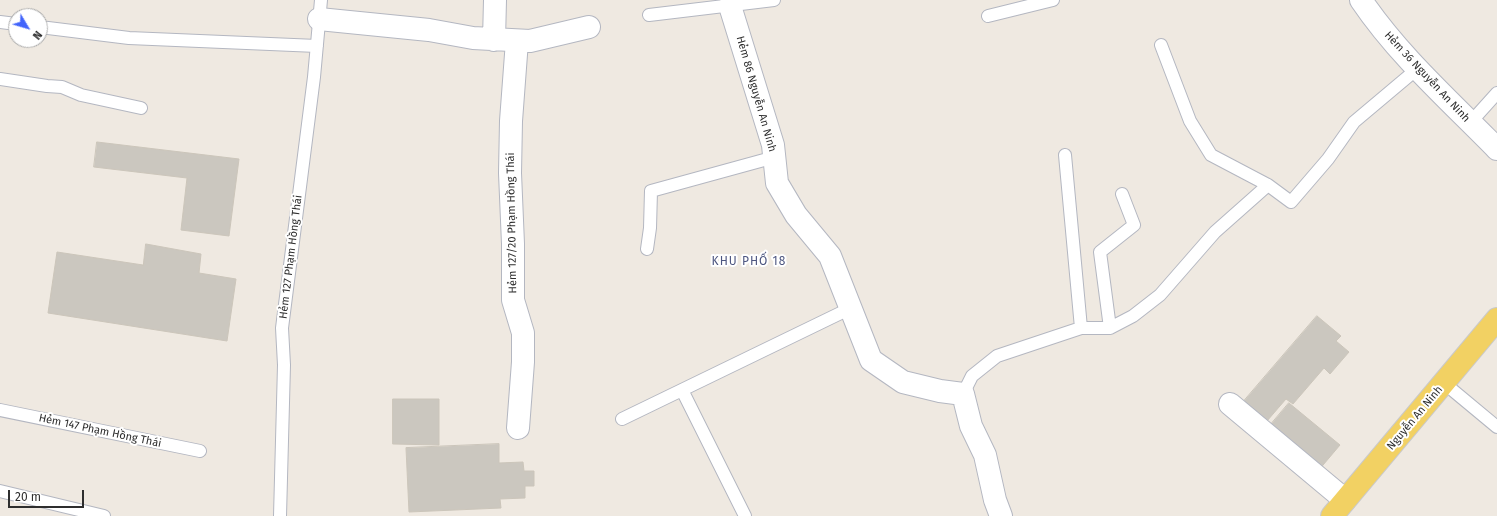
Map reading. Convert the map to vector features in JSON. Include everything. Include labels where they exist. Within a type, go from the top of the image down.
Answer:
[{"type":"main road","name":"Nguyễn An Ninh","points":[[1339,508],[1497,319]]},
{"type":"street","points":[[494,40],[495,0]]},
{"type":"street","name":"Hẻm 36 Nguyễn An Ninh","points":[[1361,0],[1378,25],[1417,69],[1497,149]]},
{"type":"street","name":"Hẻm 86 Nguyễn An Ninh","points":[[730,6],[773,144],[777,183],[796,215],[830,256],[871,360],[903,382],[940,391],[963,394]]},
{"type":"street","points":[[320,9],[473,38],[494,40],[530,42],[589,27]]},
{"type":"street","name":"Hẻm 127/20 Phạm Hồng Thái","points":[[517,41],[511,121],[510,173],[513,244],[513,300],[523,333],[523,362],[518,428]]},
{"type":"street","points":[[963,394],[971,426],[985,455],[995,500],[1001,516]]},
{"type":"street","points":[[1230,404],[1339,508]]},
{"type":"lane","points":[[649,15],[774,0]]},
{"type":"lane","points":[[988,16],[1053,0]]},
{"type":"lane","name":"Hẻm 127 Phạm Hồng Thái","points":[[280,516],[284,365],[282,328],[317,46],[320,9]]},
{"type":"lane","points":[[48,28],[129,38],[317,46]]},
{"type":"lane","points":[[1161,45],[1190,121],[1211,154],[1268,185],[1292,202],[1328,160],[1354,122],[1417,69]]},
{"type":"lane","points":[[0,79],[62,87],[81,95],[140,108]]},
{"type":"lane","points":[[1470,123],[1497,93]]},
{"type":"lane","points":[[1065,155],[1081,328]]},
{"type":"lane","points":[[647,249],[650,228],[651,191],[774,157]]},
{"type":"lane","points":[[963,394],[972,376],[997,356],[1081,328],[1110,328],[1133,316],[1160,295],[1215,232],[1268,185]]},
{"type":"lane","points":[[1110,328],[1100,252],[1134,225],[1122,194]]},
{"type":"lane","points":[[622,419],[851,308]]},
{"type":"lane","points":[[1444,383],[1497,427]]},
{"type":"lane","points":[[682,390],[745,516]]},
{"type":"lane","name":"Hẻm 147 Phạm Hồng Thái","points":[[0,410],[200,451]]},
{"type":"lane","points":[[0,491],[104,516]]},
{"type":"building","points":[[97,142],[239,159],[229,236],[181,230],[187,178],[94,167]]},
{"type":"building","points":[[146,244],[201,254],[199,273],[236,279],[227,341],[48,313],[57,252],[143,265]]},
{"type":"building","points":[[1317,316],[1341,336],[1336,341],[1349,352],[1330,374],[1324,368],[1293,404],[1286,399],[1267,421],[1244,401]]},
{"type":"building","points":[[393,399],[439,399],[439,445],[393,444]]},
{"type":"building","points":[[1289,403],[1340,445],[1318,471],[1267,429]]},
{"type":"building","points":[[499,444],[499,463],[523,462],[524,471],[534,471],[534,486],[525,486],[525,498],[500,499],[501,508],[409,512],[406,448]]},
{"type":"district","name":"KHU PHỐ 18","points":[[749,262]]}]
